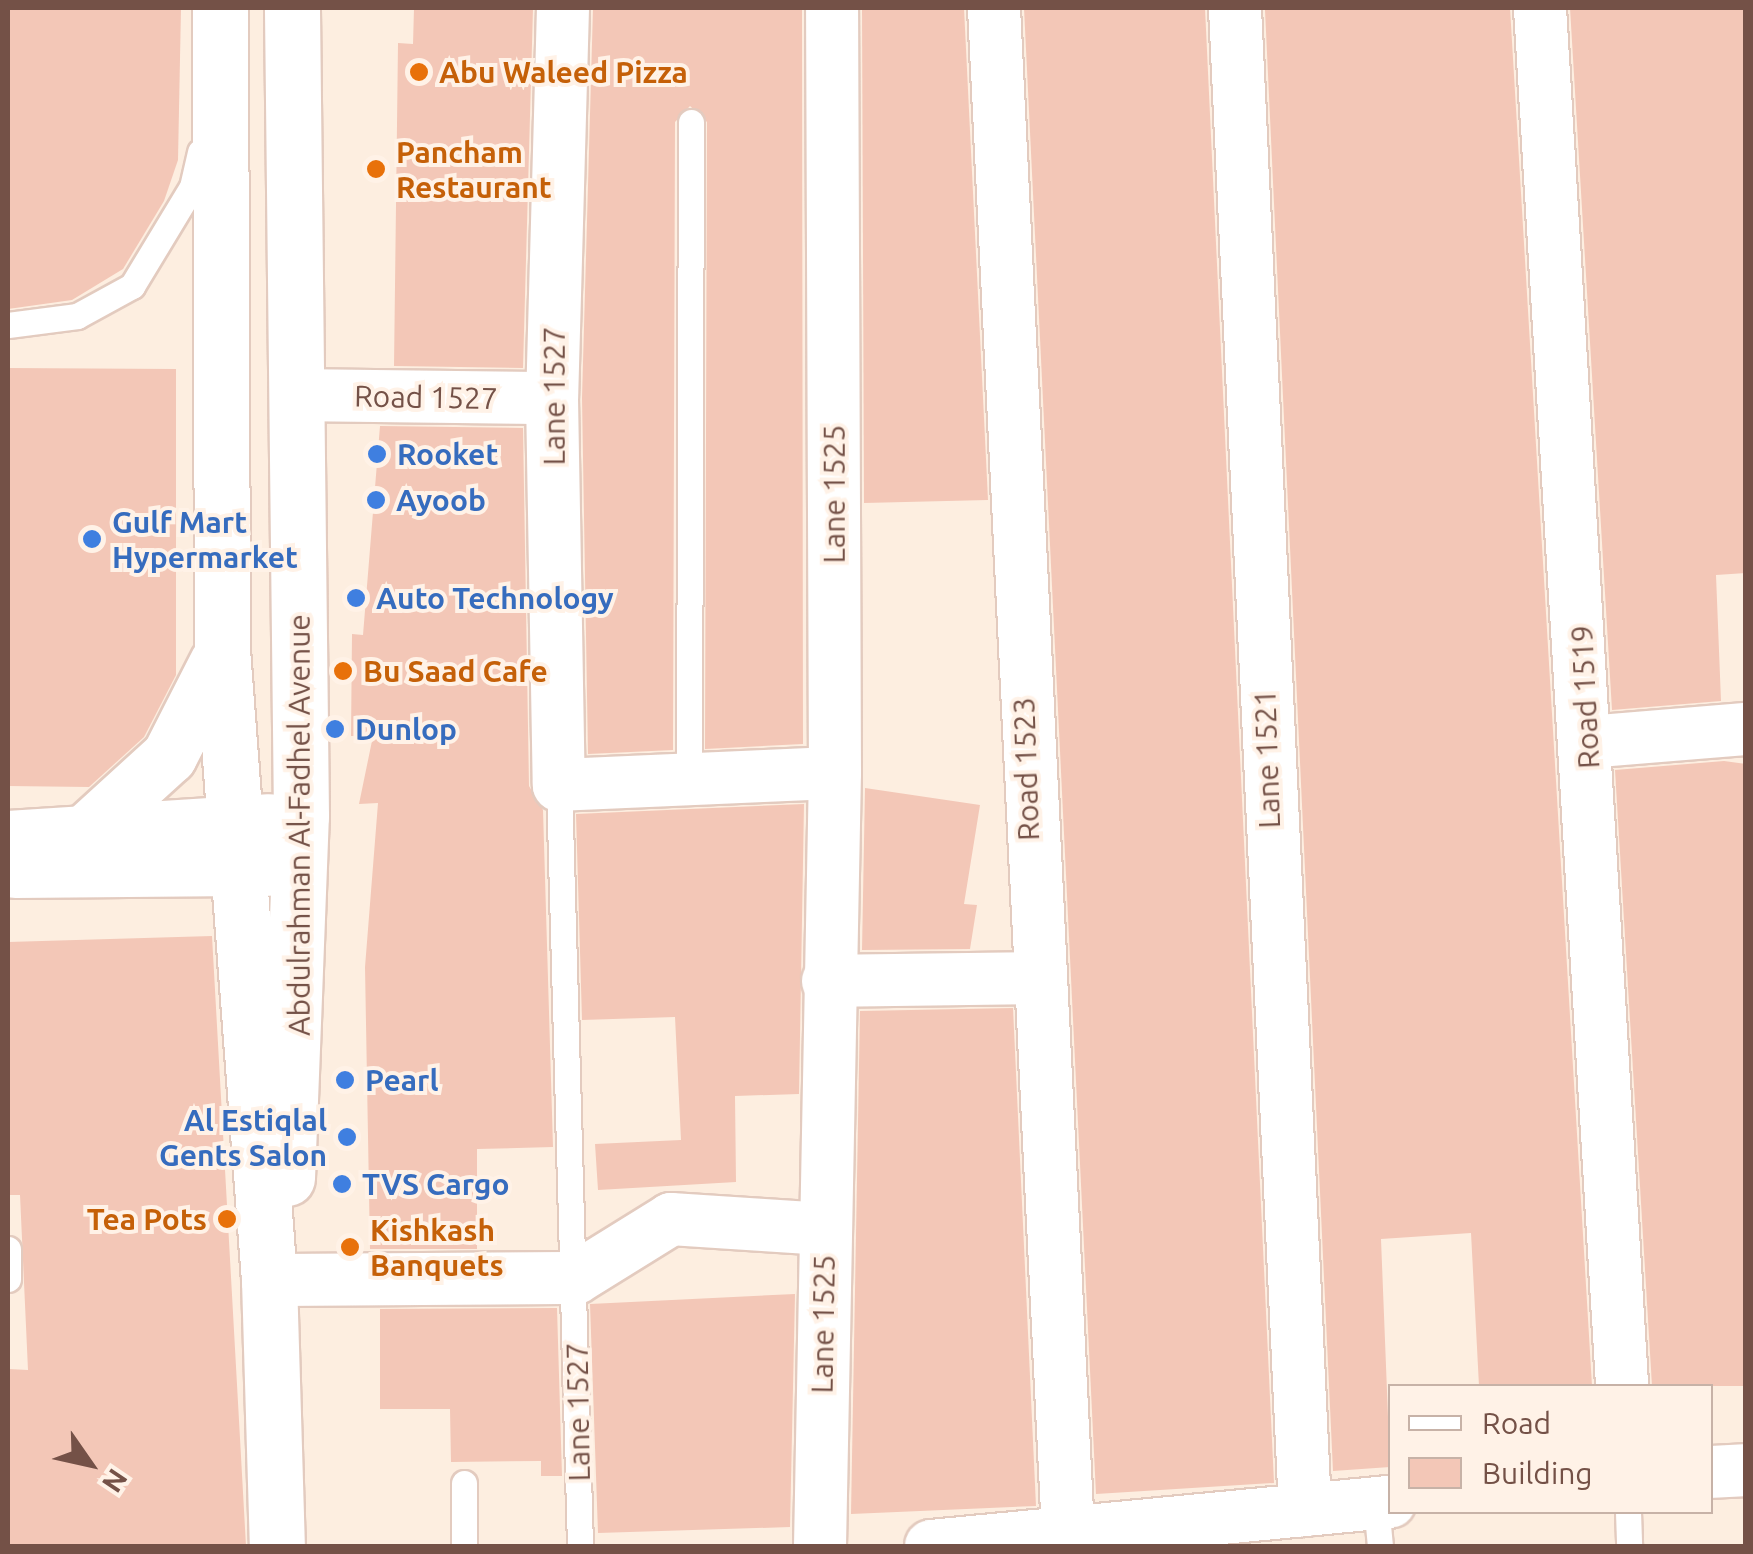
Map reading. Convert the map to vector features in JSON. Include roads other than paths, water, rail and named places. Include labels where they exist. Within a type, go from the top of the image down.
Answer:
[{"type":"street","name":"Abdulrahman Al-Fadhel Avenue","points":[[220,8],[222,650],[232,848],[269,1280],[277,1546]]},
{"type":"street","name":"Lane 1527","points":[[559,785],[552,398],[564,8]]},
{"type":"street","name":"Lane 1525","points":[[820,1546],[834,773],[832,8]]},
{"type":"street","name":"Road 1523","points":[[994,8],[1035,978],[1068,1530]]},
{"type":"street","name":"Lane 1521","points":[[1236,8],[1305,1510]]},
{"type":"street","name":"Road 1519","points":[[1540,8],[1587,742],[1622,1384]]},
{"type":"street","name":"Abdulrahman Al-Fadhel Avenue","points":[[269,1280],[298,1056],[296,21]]},
{"type":"street","name":"Road 1527","points":[[299,395],[552,398]]},
{"type":"street","points":[[82,836],[169,756],[222,650]]},
{"type":"street","points":[[1587,742],[1746,729]]},
{"type":"street","points":[[559,785],[834,773]]},
{"type":"street","points":[[8,838],[82,836],[232,848]]},
{"type":"street","points":[[8,870],[300,842]]},
{"type":"street","points":[[828,980],[1035,978]]},
{"type":"street","points":[[269,1280],[576,1278],[670,1219],[825,1229]]},
{"type":"street","points":[[1713,1472],[1746,1470]]},
{"type":"street","points":[[930,1546],[1305,1510],[1382,1518]]},
{"type":"lane","points":[[8,325],[77,316],[132,286],[192,187],[220,64]]},
{"type":"lane","points":[[689,781],[691,122]]},
{"type":"lane","name":"Lane 1527","points":[[559,785],[576,1278],[580,1546]]},
{"type":"lane","points":[[8,1249],[8,1279]]},
{"type":"lane","points":[[464,1483],[464,1546]]},
{"type":"lane","points":[[1628,1514],[1630,1546]]},
{"type":"place","name":"Abu Waleed Pizza","points":[[419,72]]},
{"type":"place","name":"Pancham Restaurant","points":[[376,169]]},
{"type":"place","name":"Rooket","points":[[377,454]]},
{"type":"place","name":"Ayoob","points":[[376,500]]},
{"type":"place","name":"Gulf Mart Hypermarket","points":[[92,539]]},
{"type":"place","name":"Auto Technology","points":[[356,598]]},
{"type":"place","name":"Bu Saad Cafe","points":[[343,671]]},
{"type":"place","name":"Dunlop","points":[[335,729]]},
{"type":"place","name":"Pearl","points":[[345,1080]]},
{"type":"place","name":"Al Estiqlal Gents Salon","points":[[347,1137]]},
{"type":"place","name":"TVS Cargo","points":[[342,1184]]},
{"type":"place","name":"Tea Pots","points":[[227,1219]]},
{"type":"place","name":"Kishkash Banquets","points":[[350,1247]]}]
